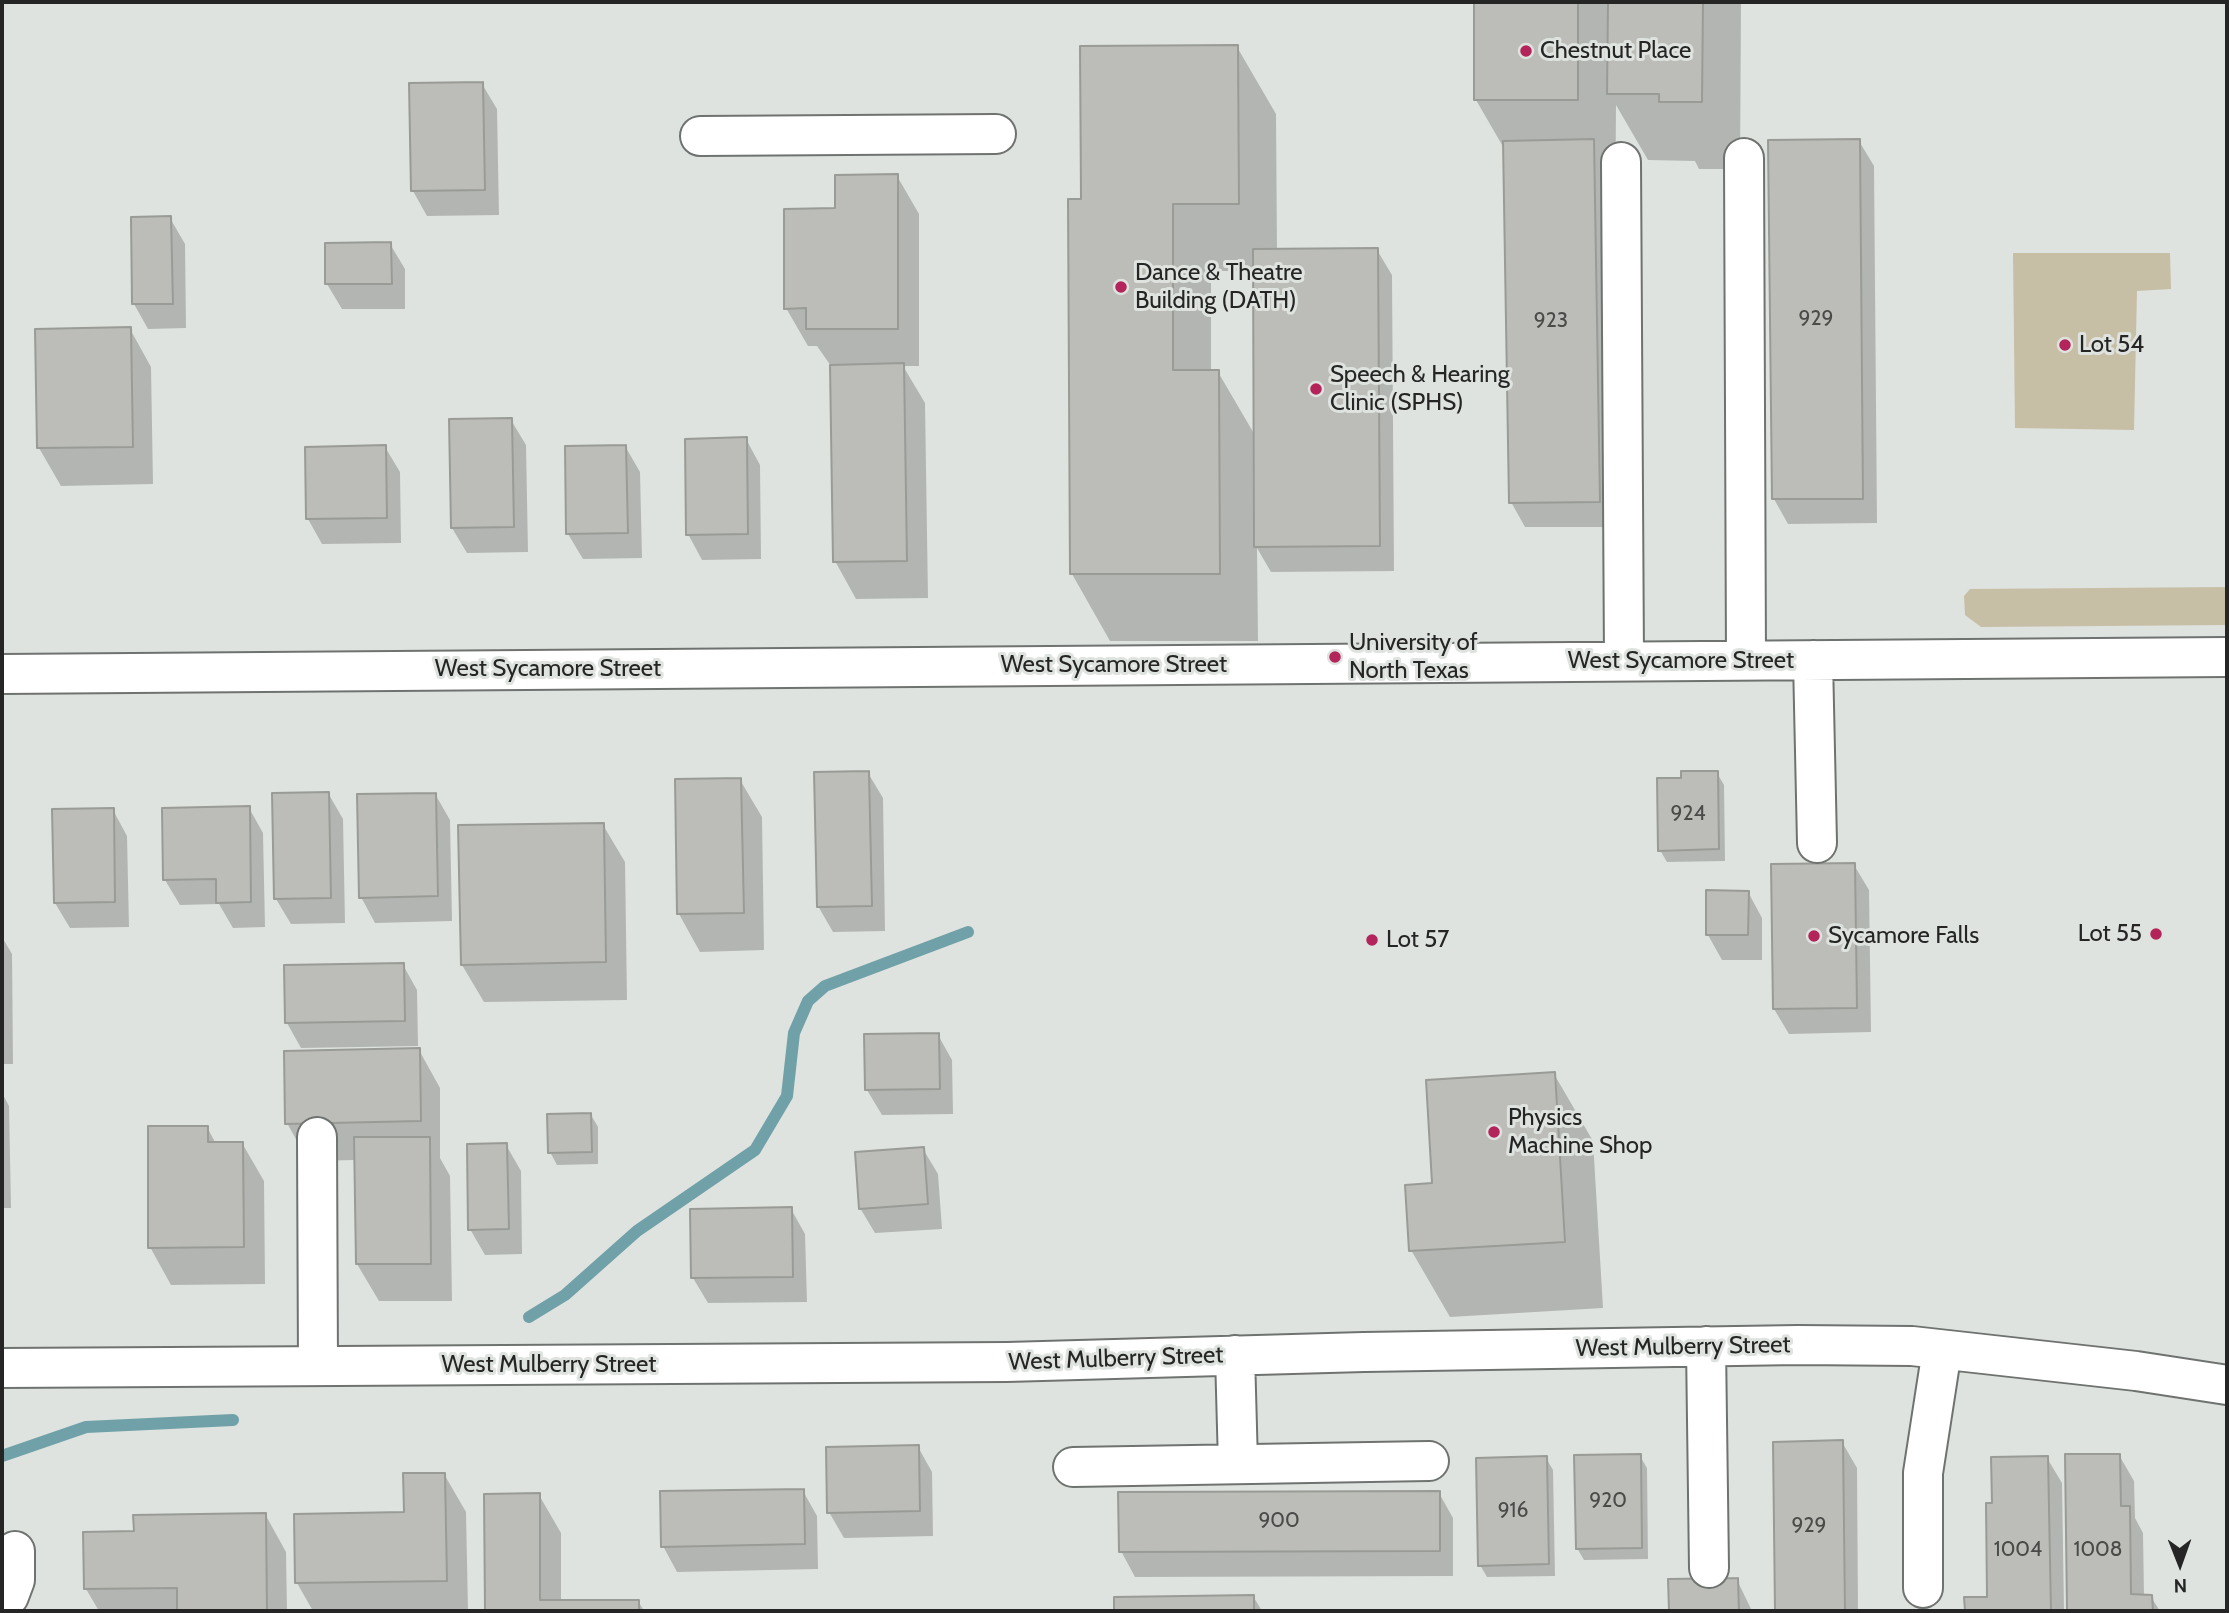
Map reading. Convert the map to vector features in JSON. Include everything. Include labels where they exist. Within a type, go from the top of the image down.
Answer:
[{"type":"street","points":[[700,136],[996,134]]},
{"type":"street","points":[[1744,158],[1746,660]]},
{"type":"street","points":[[1621,162],[1624,661]]},
{"type":"street","name":"West Sycamore Street","points":[[2,674],[2227,657]]},
{"type":"street","points":[[1813,660],[1817,844]]},
{"type":"street","points":[[317,1137],[318,1366]]},
{"type":"street","points":[[1706,1346],[1709,1568]]},
{"type":"street","name":"West Mulberry Street","points":[[2,1368],[1007,1362],[1706,1346],[1912,1346],[2136,1371],[2227,1385]]},
{"type":"street","points":[[1923,1588],[1923,1473],[1942,1350]]},
{"type":"street","points":[[1235,1355],[1238,1464]]},
{"type":"street","points":[[1073,1467],[1429,1461]]},
{"type":"street","points":[[2,1600],[9,1596],[15,1580],[15,1552]]},
{"type":"shaded area","points":[[2013,253],[2170,253],[2171,289],[2137,291],[2134,430],[2015,428]]},
{"type":"shaded area","points":[[2227,587],[2227,625],[1981,627],[1965,615],[1964,596],[1970,589]]},
{"type":"building","name":"Chestnut Place","points":[[1474,2],[1578,2],[1578,100],[1474,100]]},
{"type":"building","points":[[1608,2],[1703,2],[1702,102],[1659,102],[1659,94],[1607,94]]},
{"type":"building","name":"Dance & Theatre Building (DATH)","points":[[1238,45],[1239,204],[1173,204],[1173,370],[1219,370],[1220,574],[1070,574],[1068,199],[1081,199],[1080,46]]},
{"type":"building","points":[[483,82],[485,190],[411,191],[409,83]]},
{"type":"building","points":[[1594,139],[1600,502],[1509,503],[1503,141]]},
{"type":"building","points":[[1860,139],[1863,499],[1772,499],[1768,140]]},
{"type":"building","points":[[898,174],[898,329],[806,329],[806,308],[784,309],[784,209],[835,208],[835,175]]},
{"type":"building","points":[[171,216],[173,304],[132,304],[131,217]]},
{"type":"building","points":[[391,242],[392,284],[325,284],[325,243]]},
{"type":"building","name":"Speech & Hearing Clinic (SPHS)","points":[[1378,248],[1380,546],[1254,547],[1253,249]]},
{"type":"building","points":[[131,327],[133,447],[37,448],[35,329]]},
{"type":"building","points":[[904,363],[907,561],[833,562],[830,365]]},
{"type":"building","points":[[512,418],[514,527],[451,528],[449,419]]},
{"type":"building","points":[[747,437],[748,534],[686,535],[685,439]]},
{"type":"building","points":[[386,445],[387,518],[306,519],[305,447]]},
{"type":"building","points":[[626,445],[628,533],[566,534],[565,446]]},
{"type":"building","points":[[869,771],[872,906],[817,907],[814,772]]},
{"type":"building","points":[[1681,771],[1718,771],[1719,849],[1658,851],[1657,778],[1681,778]]},
{"type":"building","points":[[741,778],[744,913],[677,914],[675,779]]},
{"type":"building","points":[[329,792],[331,898],[274,899],[272,793]]},
{"type":"building","points":[[436,793],[438,896],[359,898],[357,794]]},
{"type":"building","points":[[250,806],[251,902],[216,903],[216,879],[163,880],[162,808]]},
{"type":"building","points":[[114,808],[115,902],[54,903],[52,809]]},
{"type":"building","points":[[604,823],[606,962],[461,965],[458,825]]},
{"type":"building","name":"Sycamore Falls","points":[[1855,863],[1857,1008],[1773,1009],[1771,864]]},
{"type":"building","points":[[1706,890],[1749,891],[1748,935],[1706,935]]},
{"type":"building","points":[[404,963],[405,1021],[285,1023],[284,965]]},
{"type":"building","points":[[939,1033],[940,1089],[865,1090],[864,1034]]},
{"type":"building","points":[[420,1048],[421,1121],[285,1124],[284,1051]]},
{"type":"building","name":"Physics Machine Shop","points":[[1555,1072],[1565,1242],[1409,1251],[1405,1185],[1432,1183],[1426,1080]]},
{"type":"building","points":[[591,1113],[592,1152],[548,1153],[547,1114]]},
{"type":"building","points":[[148,1126],[208,1126],[208,1142],[243,1142],[244,1247],[148,1248]]},
{"type":"building","points":[[354,1137],[430,1137],[431,1264],[356,1264]]},
{"type":"building","points":[[507,1143],[509,1229],[468,1230],[467,1144]]},
{"type":"building","points":[[924,1147],[928,1204],[859,1209],[855,1152]]},
{"type":"building","points":[[792,1207],[793,1277],[691,1278],[690,1209]]},
{"type":"building","points":[[1843,1440],[1845,1611],[1775,1611],[1773,1442]]},
{"type":"building","points":[[919,1445],[920,1511],[827,1513],[826,1447]]},
{"type":"building","points":[[1641,1454],[1642,1548],[1576,1549],[1574,1455]]},
{"type":"building","points":[[2065,1454],[2120,1454],[2121,1506],[2130,1506],[2131,1594],[2152,1595],[2153,1611],[2067,1611]]},
{"type":"building","points":[[1547,1456],[1549,1564],[1478,1566],[1476,1458]]},
{"type":"building","points":[[2048,1456],[2051,1611],[1965,1611],[1964,1597],[1987,1597],[1986,1503],[1992,1503],[1991,1457]]},
{"type":"building","points":[[403,1473],[445,1473],[447,1581],[295,1583],[294,1514],[404,1512]]},
{"type":"building","points":[[804,1489],[805,1544],[661,1547],[660,1491]]},
{"type":"building","points":[[1440,1491],[1440,1551],[1119,1552],[1118,1492]]},
{"type":"building","points":[[540,1493],[540,1600],[639,1600],[639,1611],[485,1611],[484,1494]]},
{"type":"building","points":[[266,1513],[267,1611],[177,1611],[177,1588],[84,1589],[83,1532],[134,1531],[133,1515]]},
{"type":"building","points":[[1738,1578],[1739,1611],[1669,1611],[1668,1579]]},
{"type":"building","points":[[1254,1595],[1254,1611],[1114,1611],[1114,1597]]},
{"type":"waterway","points":[[529,1317],[565,1295],[637,1231],[755,1150],[787,1096],[794,1033],[808,1001],[825,986],[968,932]]},
{"type":"waterway","points":[[2,1456],[86,1427],[233,1420]]},
{"type":"place","name":"Chestnut Place","points":[[1526,51]]},
{"type":"place","name":"Dance & Theatre Building (DATH)","points":[[1121,287]]},
{"type":"place","name":"Lot 54","points":[[2065,345]]},
{"type":"place","name":"Speech & Hearing Clinic (SPHS)","points":[[1316,389]]},
{"type":"place","name":"University of North Texas","points":[[1335,657]]},
{"type":"place","name":"Lot 55","points":[[2156,934]]},
{"type":"place","name":"Sycamore Falls","points":[[1814,936]]},
{"type":"place","name":"Lot 57","points":[[1372,940]]},
{"type":"place","name":"Physics Machine Shop","points":[[1494,1132]]}]
